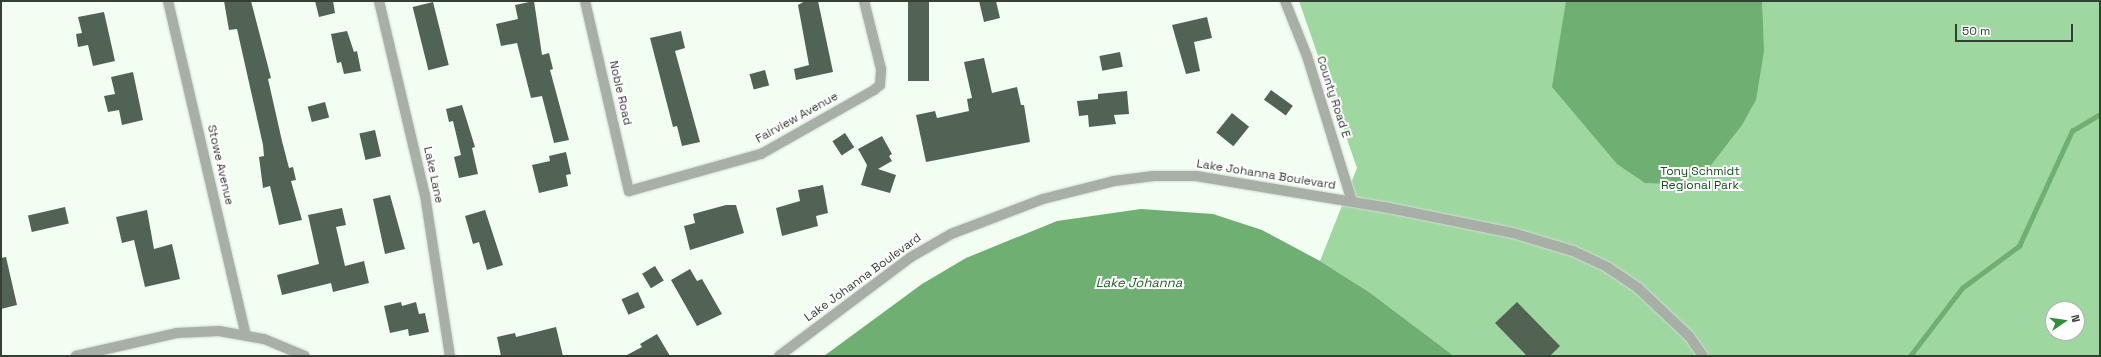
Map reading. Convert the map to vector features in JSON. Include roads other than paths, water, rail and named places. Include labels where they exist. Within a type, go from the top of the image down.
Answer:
[{"type":"street","name":"Stowe Avenue","points":[[168,1],[246,334]]},
{"type":"street","name":"Lake Lane","points":[[379,1],[425,195],[450,356]]},
{"type":"street","name":"Noble Road","points":[[585,1],[630,191]]},
{"type":"street","name":"Fairview Avenue","points":[[630,191],[761,154],[880,85],[881,69],[864,1]]},
{"type":"street","name":"County Road E","points":[[1285,1],[1306,56],[1352,202]]},
{"type":"street","name":"Lake Johanna Boulevard","points":[[779,356],[911,257],[951,234],[1008,210],[1075,189],[1154,176],[1196,176],[1352,202],[1514,233],[1579,253],[1607,267],[1638,288],[1689,336],[1703,356]]},
{"type":"street","points":[[76,356],[189,331],[246,334],[305,356]]},
{"type":"water","points":[[1566,1],[1762,1],[1764,51],[1756,100],[1742,125],[1708,169],[1675,184],[1645,183],[1617,164],[1552,87]]},
{"type":"water","name":"Lake Johanna","points":[[1141,209],[1213,214],[1262,230],[1320,261],[1369,292],[1454,356],[824,356],[922,284],[966,258],[1057,221]]},
{"type":"waterway","points":[[1910,356],[1962,288],[2019,246],[2072,131],[2100,114]]},
{"type":"park label","name":"Tony Schmidt Regional Park","points":[[1700,179]]}]
